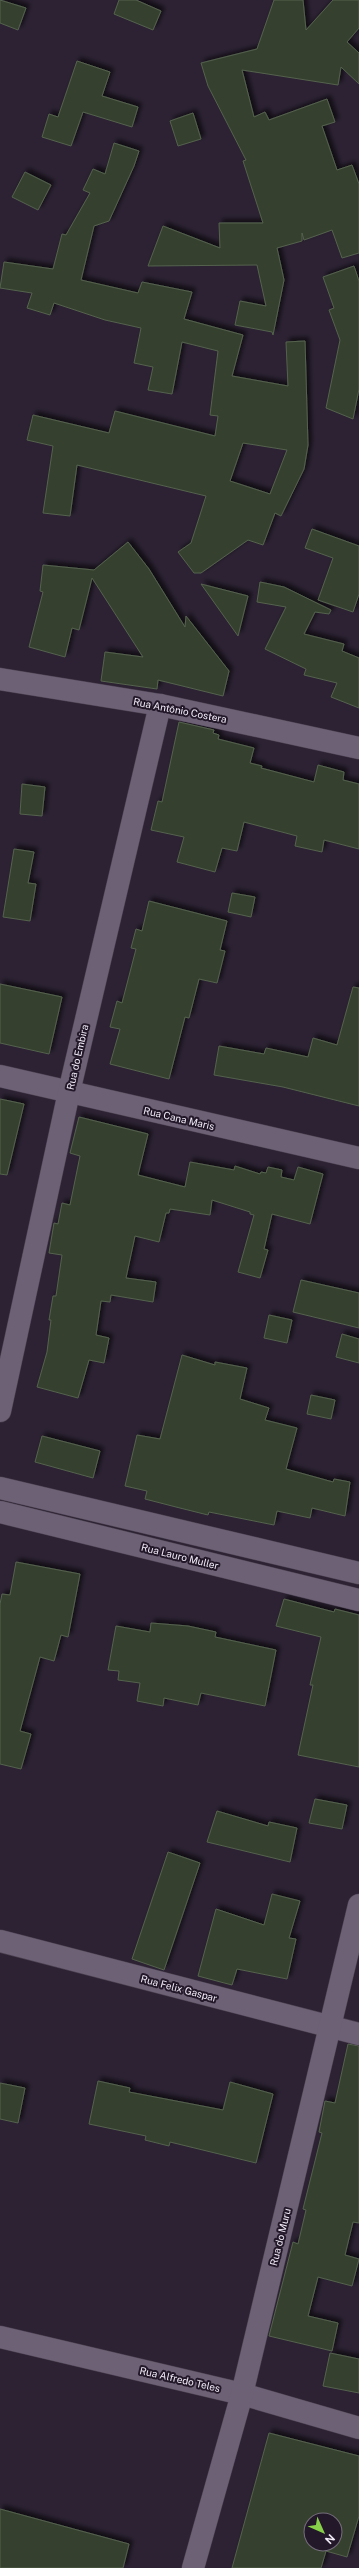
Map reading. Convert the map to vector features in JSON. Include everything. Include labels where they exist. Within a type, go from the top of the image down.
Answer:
[{"type":"street","name":"Rua Antônio Costera","points":[[0,679],[160,705],[359,748]]},
{"type":"street","name":"Rua do Embira","points":[[0,1411],[69,1092],[160,705]]},
{"type":"street","name":"Rua Cana Maris","points":[[0,1076],[359,1158]]},
{"type":"street","points":[[0,1488],[359,1573]]},
{"type":"street","points":[[83,1532],[87,1508]]},
{"type":"street","name":"Rua Lauro Muller","points":[[0,1512],[359,1600]]},
{"type":"street","name":"Rua do Muru","points":[[193,2568],[242,2394],[359,1905]]},
{"type":"street","name":"Rua Felix Gaspar","points":[[0,1941],[330,2028],[359,2034]]},
{"type":"street","name":"Rua Alfredo Teles","points":[[0,2337],[242,2394],[359,2428]]},
{"type":"building","points":[[0,0],[26,8],[18,30],[0,23]]},
{"type":"building","points":[[119,0],[136,0],[161,11],[153,30],[114,14]]},
{"type":"building","points":[[274,0],[303,0],[306,30],[333,0],[359,0],[359,28],[347,42],[359,53],[359,84],[341,67],[338,85],[242,70],[254,117],[265,112],[269,120],[327,99],[335,122],[322,126],[337,170],[352,165],[359,184],[359,253],[342,258],[332,230],[304,240],[302,233],[302,241],[277,248],[284,280],[273,335],[272,332],[235,325],[240,301],[266,306],[257,265],[148,266],[163,226],[220,248],[219,223],[263,223],[243,161],[246,160],[208,86],[201,63],[257,49]]},
{"type":"building","points":[[77,61],[110,72],[102,96],[138,107],[132,127],[83,112],[71,146],[42,137],[49,114],[58,117]]},
{"type":"building","points":[[193,113],[201,139],[178,146],[170,121]]},
{"type":"building","points":[[114,143],[139,151],[134,166],[109,221],[94,226],[81,280],[138,293],[142,282],[192,292],[184,319],[243,335],[232,376],[288,386],[286,342],[305,341],[308,445],[304,469],[281,516],[275,513],[263,545],[248,540],[201,573],[194,573],[178,552],[191,543],[206,496],[77,465],[70,516],[43,513],[53,446],[27,440],[33,415],[109,433],[115,411],[215,436],[218,416],[210,415],[218,351],[182,342],[172,394],[148,390],[153,367],[134,363],[141,328],[105,320],[54,303],[50,315],[27,308],[32,293],[0,288],[4,262],[53,269],[62,234],[66,235],[90,193],[83,190],[93,169],[105,174]],"holes":[[[243,443],[287,450],[270,494],[230,481]]]},
{"type":"building","points":[[25,172],[51,185],[38,210],[12,197]]},
{"type":"building","points":[[354,266],[359,281],[359,389],[353,419],[326,408],[340,340],[329,310],[334,308],[323,277]]},
{"type":"building","points":[[312,529],[359,546],[359,594],[353,612],[318,600],[333,558],[305,548]]},
{"type":"building","points":[[128,542],[149,569],[185,627],[186,616],[229,671],[223,696],[158,680],[157,689],[101,681],[105,652],[143,657],[92,578],[79,630],[72,628],[65,657],[29,647],[43,592],[40,591],[43,565],[94,570]]},
{"type":"building","points":[[260,582],[284,587],[331,610],[329,614],[315,612],[304,634],[344,644],[342,651],[359,658],[359,708],[331,697],[337,683],[304,675],[306,669],[265,649],[286,607],[257,602]]},
{"type":"building","points":[[201,584],[248,596],[238,636]]},
{"type":"building","points":[[179,722],[214,730],[213,733],[219,735],[218,739],[254,748],[250,763],[262,766],[261,768],[314,782],[318,765],[344,772],[343,780],[359,784],[359,849],[324,840],[322,852],[295,846],[297,836],[244,822],[237,851],[222,848],[215,872],[177,862],[184,837],[151,830],[158,801],[162,802]]},
{"type":"building","points":[[22,784],[45,787],[42,816],[20,814]]},
{"type":"building","points":[[14,849],[34,852],[28,883],[36,884],[30,921],[3,917]]},
{"type":"building","points":[[232,893],[255,897],[251,917],[228,912]]},
{"type":"building","points":[[149,901],[227,921],[220,950],[225,951],[217,983],[199,979],[189,1018],[185,1017],[169,1079],[110,1064],[120,1029],[110,1027],[117,1001],[122,1003],[136,949],[131,948],[136,929],[142,931]]},
{"type":"building","points":[[0,984],[62,997],[49,1054],[0,1043]]},
{"type":"building","points":[[353,987],[359,988],[359,1106],[283,1087],[214,1075],[219,1046],[264,1054],[266,1048],[308,1057],[313,1038],[337,1045]]},
{"type":"building","points":[[0,1099],[24,1104],[7,1175],[0,1174]]},
{"type":"building","points":[[79,1117],[148,1134],[138,1175],[185,1187],[190,1162],[234,1170],[235,1166],[260,1174],[261,1172],[266,1173],[268,1167],[282,1170],[281,1177],[294,1180],[298,1167],[323,1174],[310,1224],[272,1214],[264,1249],[268,1250],[260,1278],[238,1272],[254,1215],[250,1214],[250,1212],[212,1200],[210,1215],[170,1209],[169,1213],[166,1213],[159,1242],[135,1236],[126,1278],[156,1282],[153,1302],[111,1295],[110,1302],[101,1301],[96,1335],[109,1338],[104,1363],[89,1360],[78,1398],[37,1387],[47,1352],[51,1320],[49,1320],[53,1296],[56,1296],[62,1255],[49,1253],[54,1223],[58,1224],[62,1203],[70,1205],[80,1156],[70,1153]]},
{"type":"building","points":[[301,1280],[359,1293],[359,1328],[293,1312]]},
{"type":"building","points":[[269,1315],[292,1320],[287,1343],[264,1338]]},
{"type":"building","points":[[342,1334],[359,1339],[359,1363],[336,1357]]},
{"type":"building","points":[[182,1355],[215,1365],[215,1362],[247,1368],[240,1399],[269,1408],[265,1420],[297,1428],[286,1469],[333,1482],[334,1479],[350,1482],[345,1516],[312,1508],[310,1518],[277,1511],[274,1525],[209,1512],[208,1515],[145,1499],[147,1491],[125,1486],[137,1435],[160,1439]]},
{"type":"building","points":[[311,1395],[335,1400],[331,1419],[307,1414]]},
{"type":"building","points":[[42,1436],[100,1451],[93,1478],[35,1462]]},
{"type":"building","points":[[16,1562],[80,1574],[68,1637],[61,1635],[54,1661],[40,1657],[20,1731],[31,1734],[21,1769],[0,1764],[0,1604],[2,1594],[10,1595]]},
{"type":"building","points":[[284,1599],[334,1612],[335,1609],[359,1615],[359,1767],[298,1755],[313,1685],[310,1685],[321,1637],[276,1626]]},
{"type":"building","points":[[151,1623],[188,1626],[216,1632],[215,1637],[276,1650],[265,1706],[201,1693],[198,1705],[164,1698],[163,1706],[137,1701],[140,1683],[118,1680],[119,1671],[108,1670],[116,1626],[150,1632]]},
{"type":"building","points":[[315,1799],[347,1805],[342,1829],[309,1823]]},
{"type":"building","points":[[217,1811],[268,1826],[269,1822],[297,1828],[290,1862],[207,1842]]},
{"type":"building","points":[[168,1852],[200,1863],[164,1970],[132,1959]]},
{"type":"building","points":[[272,1894],[300,1901],[289,1938],[296,1939],[287,1979],[237,1969],[232,1985],[198,1976],[216,1909],[264,1925]]},
{"type":"building","points":[[348,2044],[359,2046],[359,2223],[353,2222],[345,2255],[359,2259],[352,2286],[318,2277],[308,2316],[338,2323],[332,2351],[269,2336],[293,2242],[298,2244],[306,2210],[303,2209],[322,2133],[319,2132],[325,2101],[335,2103]]},
{"type":"building","points":[[98,2081],[130,2088],[129,2092],[223,2110],[230,2082],[273,2094],[256,2163],[170,2142],[169,2146],[145,2140],[146,2136],[89,2124]]},
{"type":"building","points":[[0,2083],[25,2088],[18,2123],[0,2119]]},
{"type":"building","points":[[330,2353],[359,2359],[359,2393],[323,2386]]},
{"type":"building","points":[[269,2433],[359,2456],[359,2516],[347,2557],[330,2552],[343,2552],[343,2512],[303,2512],[303,2552],[326,2552],[321,2568],[232,2568]]},
{"type":"building","points":[[0,2509],[129,2544],[123,2568],[0,2568]]}]
